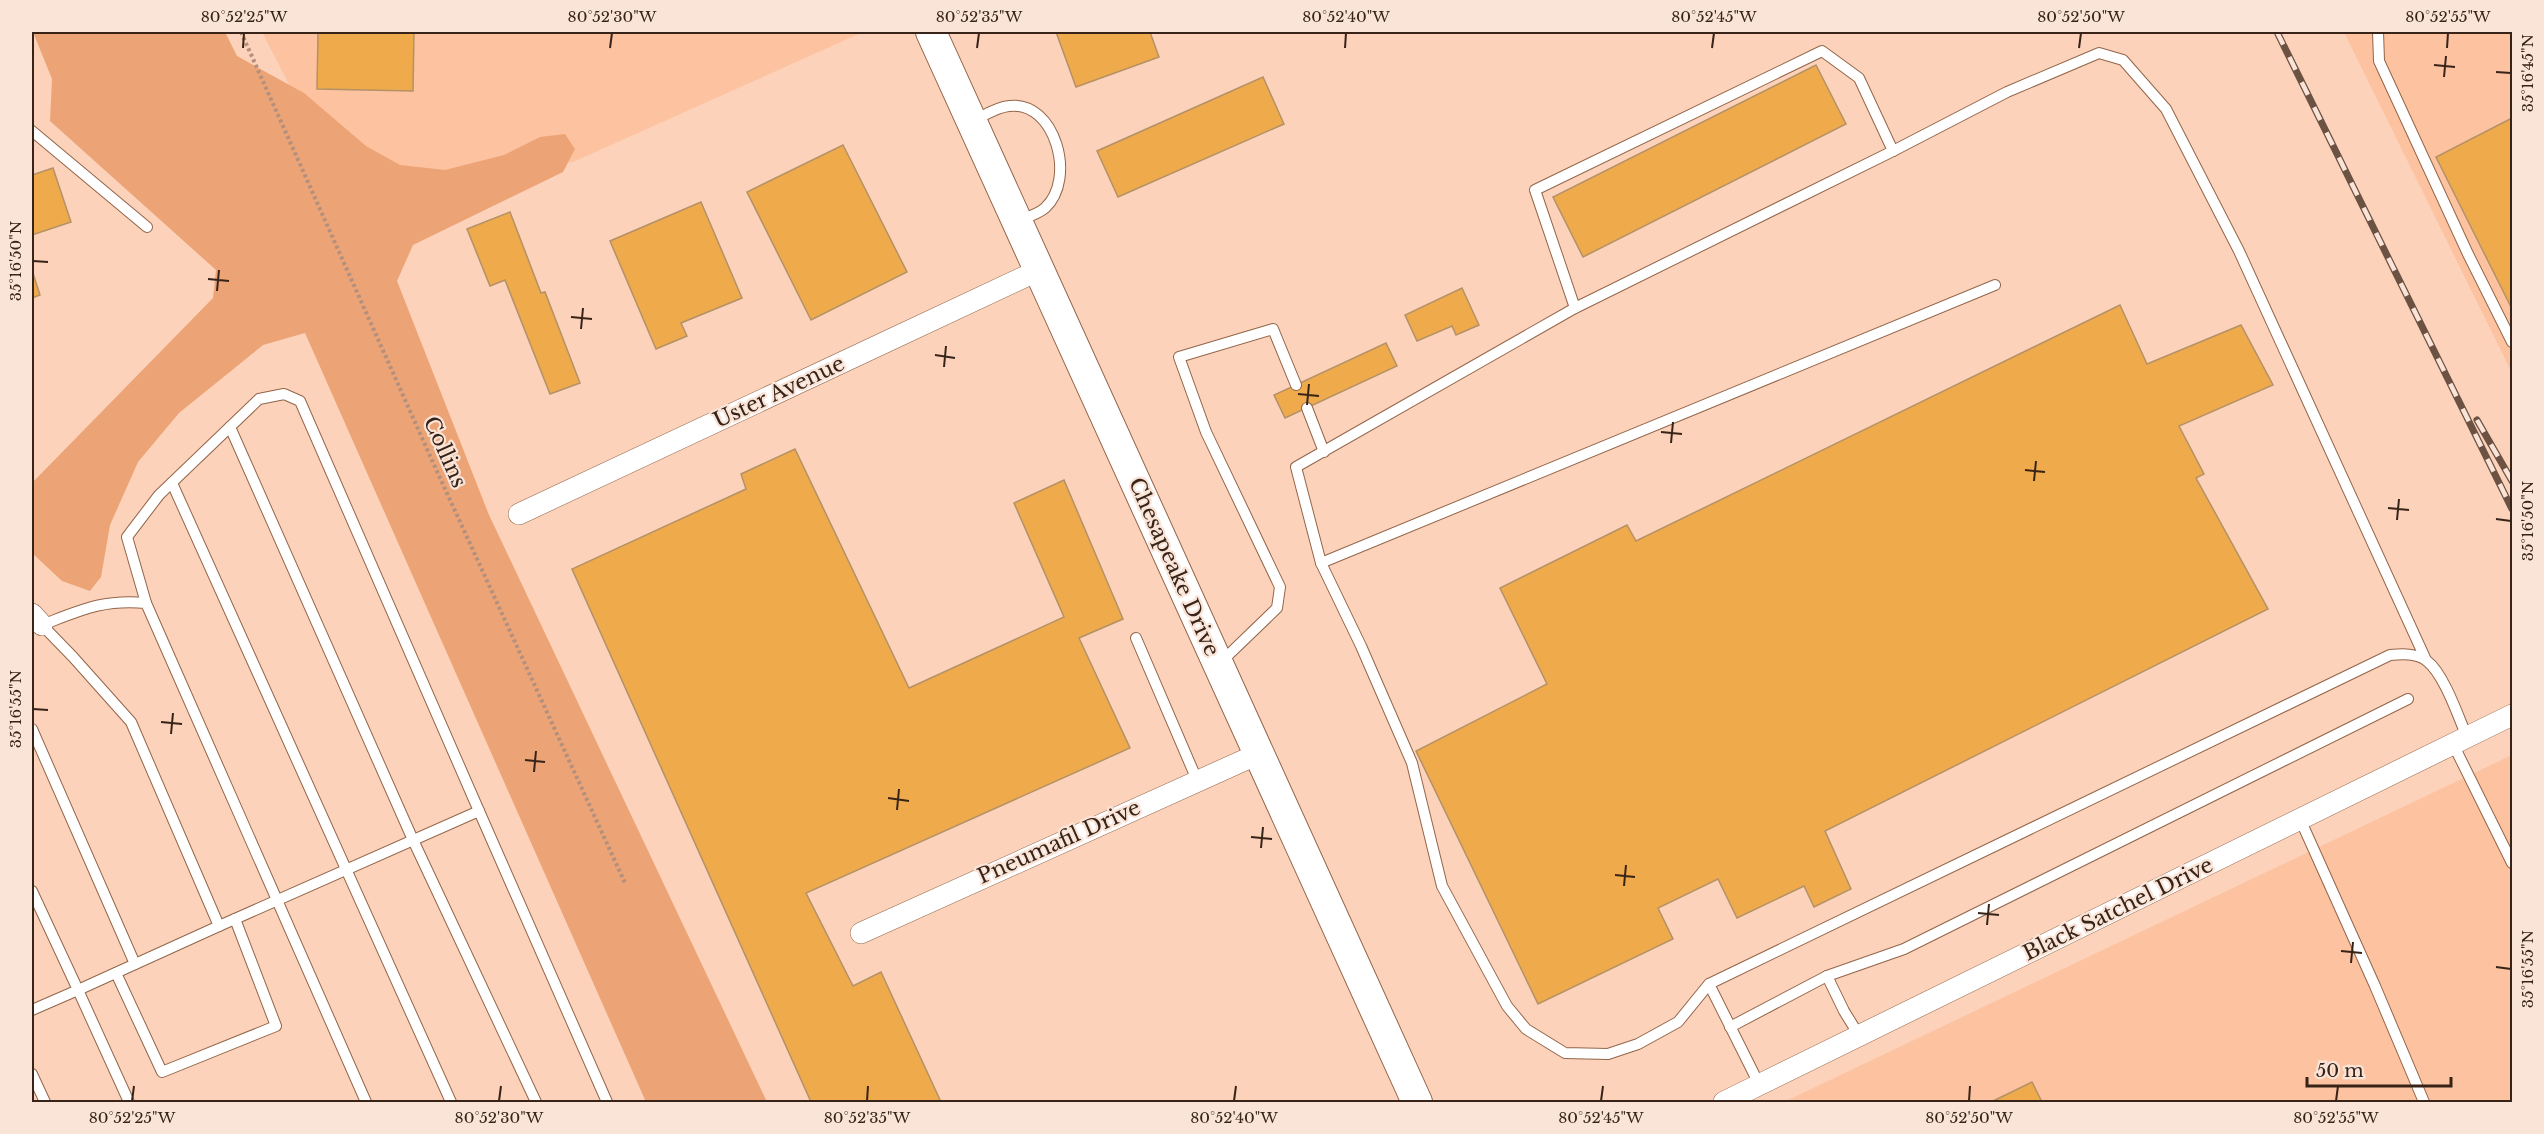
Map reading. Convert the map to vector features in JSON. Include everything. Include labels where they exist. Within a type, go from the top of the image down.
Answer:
[{"type":"street","name":"Chesapeake Drive","points":[[935,35],[1017,222],[1416,1102]]},
{"type":"street","name":"Uster Avenue","points":[[519,514],[1039,270]]},
{"type":"street","name":"Black Satchel Drive","points":[[1724,1102],[2512,715]]},
{"type":"street","name":"Pneumafil Drive","points":[[861,933],[1258,754]]},
{"type":"lane","points":[[2378,32],[2379,61],[2463,243],[2512,342]]},
{"type":"lane","points":[[1575,308],[1534,190],[1822,51],[1860,78],[1893,151]]},
{"type":"lane","points":[[2426,660],[2405,653],[2390,655],[1708,984],[1678,1022],[1638,1044],[1608,1054],[1565,1053],[1526,1029],[1507,1006],[1442,886],[1412,763],[1361,646],[1321,563],[1296,467],[1575,308],[2007,92],[2098,53],[2123,60],[2166,109],[2239,251],[2426,660],[2437,672],[2460,740],[2512,863]]},
{"type":"lane","points":[[972,122],[996,109],[1008,105],[1019,106],[1040,116],[1058,147],[1062,164],[1061,180],[1054,195],[1046,207],[1017,222]]},
{"type":"lane","points":[[32,131],[147,227]]},
{"type":"lane","points":[[1321,563],[1995,285]]},
{"type":"lane","points":[[1218,665],[1277,608],[1280,587],[1206,432],[1179,357],[1274,329],[1296,385]]},
{"type":"lane","points":[[366,1102],[146,603],[127,537],[159,495],[260,399],[284,394],[300,401],[607,1102]]},
{"type":"lane","points":[[1307,408],[1324,452]]},
{"type":"lane","points":[[230,427],[413,840],[536,1102]]},
{"type":"lane","points":[[171,483],[451,1102]]},
{"type":"lane","points":[[37,620],[120,600],[146,603]]},
{"type":"lane","points":[[37,620],[74,657],[131,722],[219,926]]},
{"type":"lane","points":[[1136,638],[1197,780]]},
{"type":"lane","points":[[1730,1027],[1827,976],[1904,949],[2408,699]]},
{"type":"lane","points":[[32,729],[135,964]]},
{"type":"lane","points":[[32,1010],[479,812]]},
{"type":"lane","points":[[2300,819],[2424,1102]]},
{"type":"lane","points":[[32,891],[129,1102]]},
{"type":"lane","points":[[116,973],[162,1072],[276,1026],[235,919]]},
{"type":"lane","points":[[1827,976],[1860,1037]]},
{"type":"lane","points":[[1708,984],[1760,1086]]},
{"type":"lane","points":[[32,1074],[45,1102]]},
{"type":"path","name":"Collins","points":[[241,32],[435,468],[625,883]]},
{"type":"shaded area","points":[[33,32],[225,32],[237,56],[304,93],[366,146],[400,165],[445,170],[504,155],[540,137],[565,134],[575,149],[563,172],[413,245],[397,281],[489,515],[767,1102],[646,1102],[305,333],[263,345],[179,413],[138,462],[110,525],[101,577],[90,591],[62,581],[32,553],[32,483],[213,298],[216,270],[50,121],[52,79]]},
{"type":"shaded area","points":[[262,32],[863,32],[573,162],[400,179],[297,100]]},
{"type":"shaded area","points":[[2344,32],[2512,32],[2512,373]]},
{"type":"shaded area","points":[[2512,755],[2512,1102],[1784,1102]]},
{"type":"building","points":[[318,32],[414,32],[413,91],[317,89]]},
{"type":"building","points":[[1056,32],[1150,32],[1159,57],[1076,87]]},
{"type":"building","points":[[1816,65],[1846,124],[1583,257],[1553,197]]},
{"type":"building","points":[[1263,77],[1284,124],[1118,197],[1097,151]]},
{"type":"building","points":[[2512,118],[2512,309],[2436,157]]},
{"type":"building","points":[[843,145],[907,272],[811,320],[747,192]]},
{"type":"building","points":[[53,168],[71,222],[32,235],[32,175]]},
{"type":"building","points":[[701,202],[742,298],[681,323],[687,336],[656,349],[610,241]]},
{"type":"building","points":[[510,212],[541,293],[545,292],[580,383],[550,394],[505,280],[490,286],[467,229]]},
{"type":"building","points":[[32,270],[40,295],[32,298]]},
{"type":"building","points":[[1462,288],[1479,325],[1456,335],[1452,326],[1417,341],[1405,315]]},
{"type":"building","points":[[2120,305],[2147,364],[2241,325],[2273,385],[2179,426],[2204,474],[2196,478],[2268,609],[1825,831],[1851,889],[1814,907],[1804,886],[1737,918],[1718,879],[1658,908],[1673,939],[1538,1004],[1416,751],[1547,684],[1500,588],[1627,525],[1636,541]]},
{"type":"building","points":[[1386,343],[1397,366],[1285,418],[1274,395]]},
{"type":"building","points":[[795,449],[909,688],[1064,617],[1014,503],[1064,480],[1123,619],[1079,638],[1130,748],[806,893],[853,986],[881,972],[941,1102],[811,1102],[572,569],[746,489],[741,474]]},
{"type":"building","points":[[2032,1082],[2042,1102],[1991,1102]]},
{"type":"railway","points":[[2277,32],[2512,509]]},
{"type":"railway","points":[[2477,420],[2512,481]]}]
